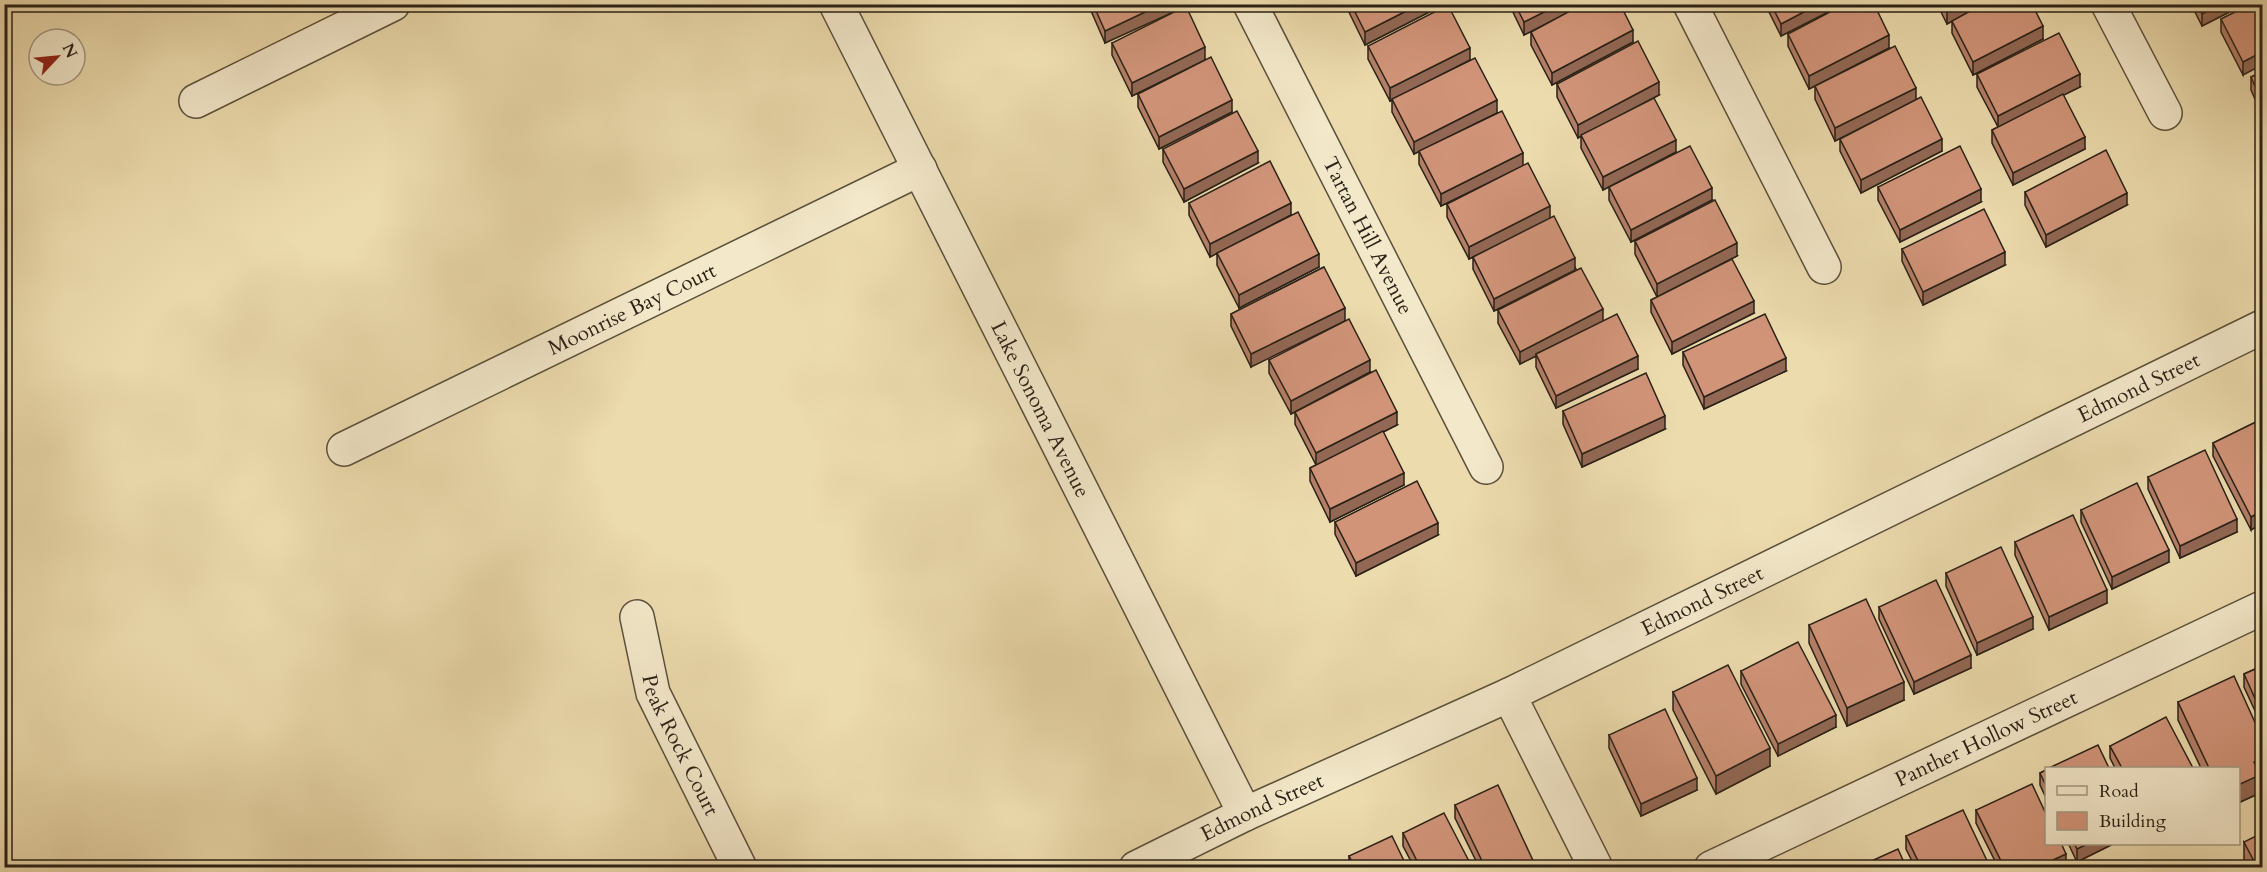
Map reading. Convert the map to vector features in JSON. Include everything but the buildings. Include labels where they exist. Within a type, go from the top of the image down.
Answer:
[{"type":"street","points":[[196,101],[393,4]]},
{"type":"street","name":"Lake Sonoma Avenue","points":[[837,4],[1245,814]]},
{"type":"street","name":"Tartan Hill Avenue","points":[[1250,4],[1486,467]]},
{"type":"street","points":[[1690,4],[1824,267]]},
{"type":"street","points":[[2108,4],[2165,113]]},
{"type":"street","name":"Moonrise Bay Court","points":[[344,449],[920,168]]},
{"type":"street","name":"Edmond Street","points":[[1136,867],[1245,814],[1509,695],[2262,327]]},
{"type":"street","name":"Panther Hollow Street","points":[[1712,867],[2262,608]]},
{"type":"street","name":"Peak Rock Court","points":[[637,616],[653,693],[740,867]]},
{"type":"street","points":[[1509,695],[1596,867]]}]
